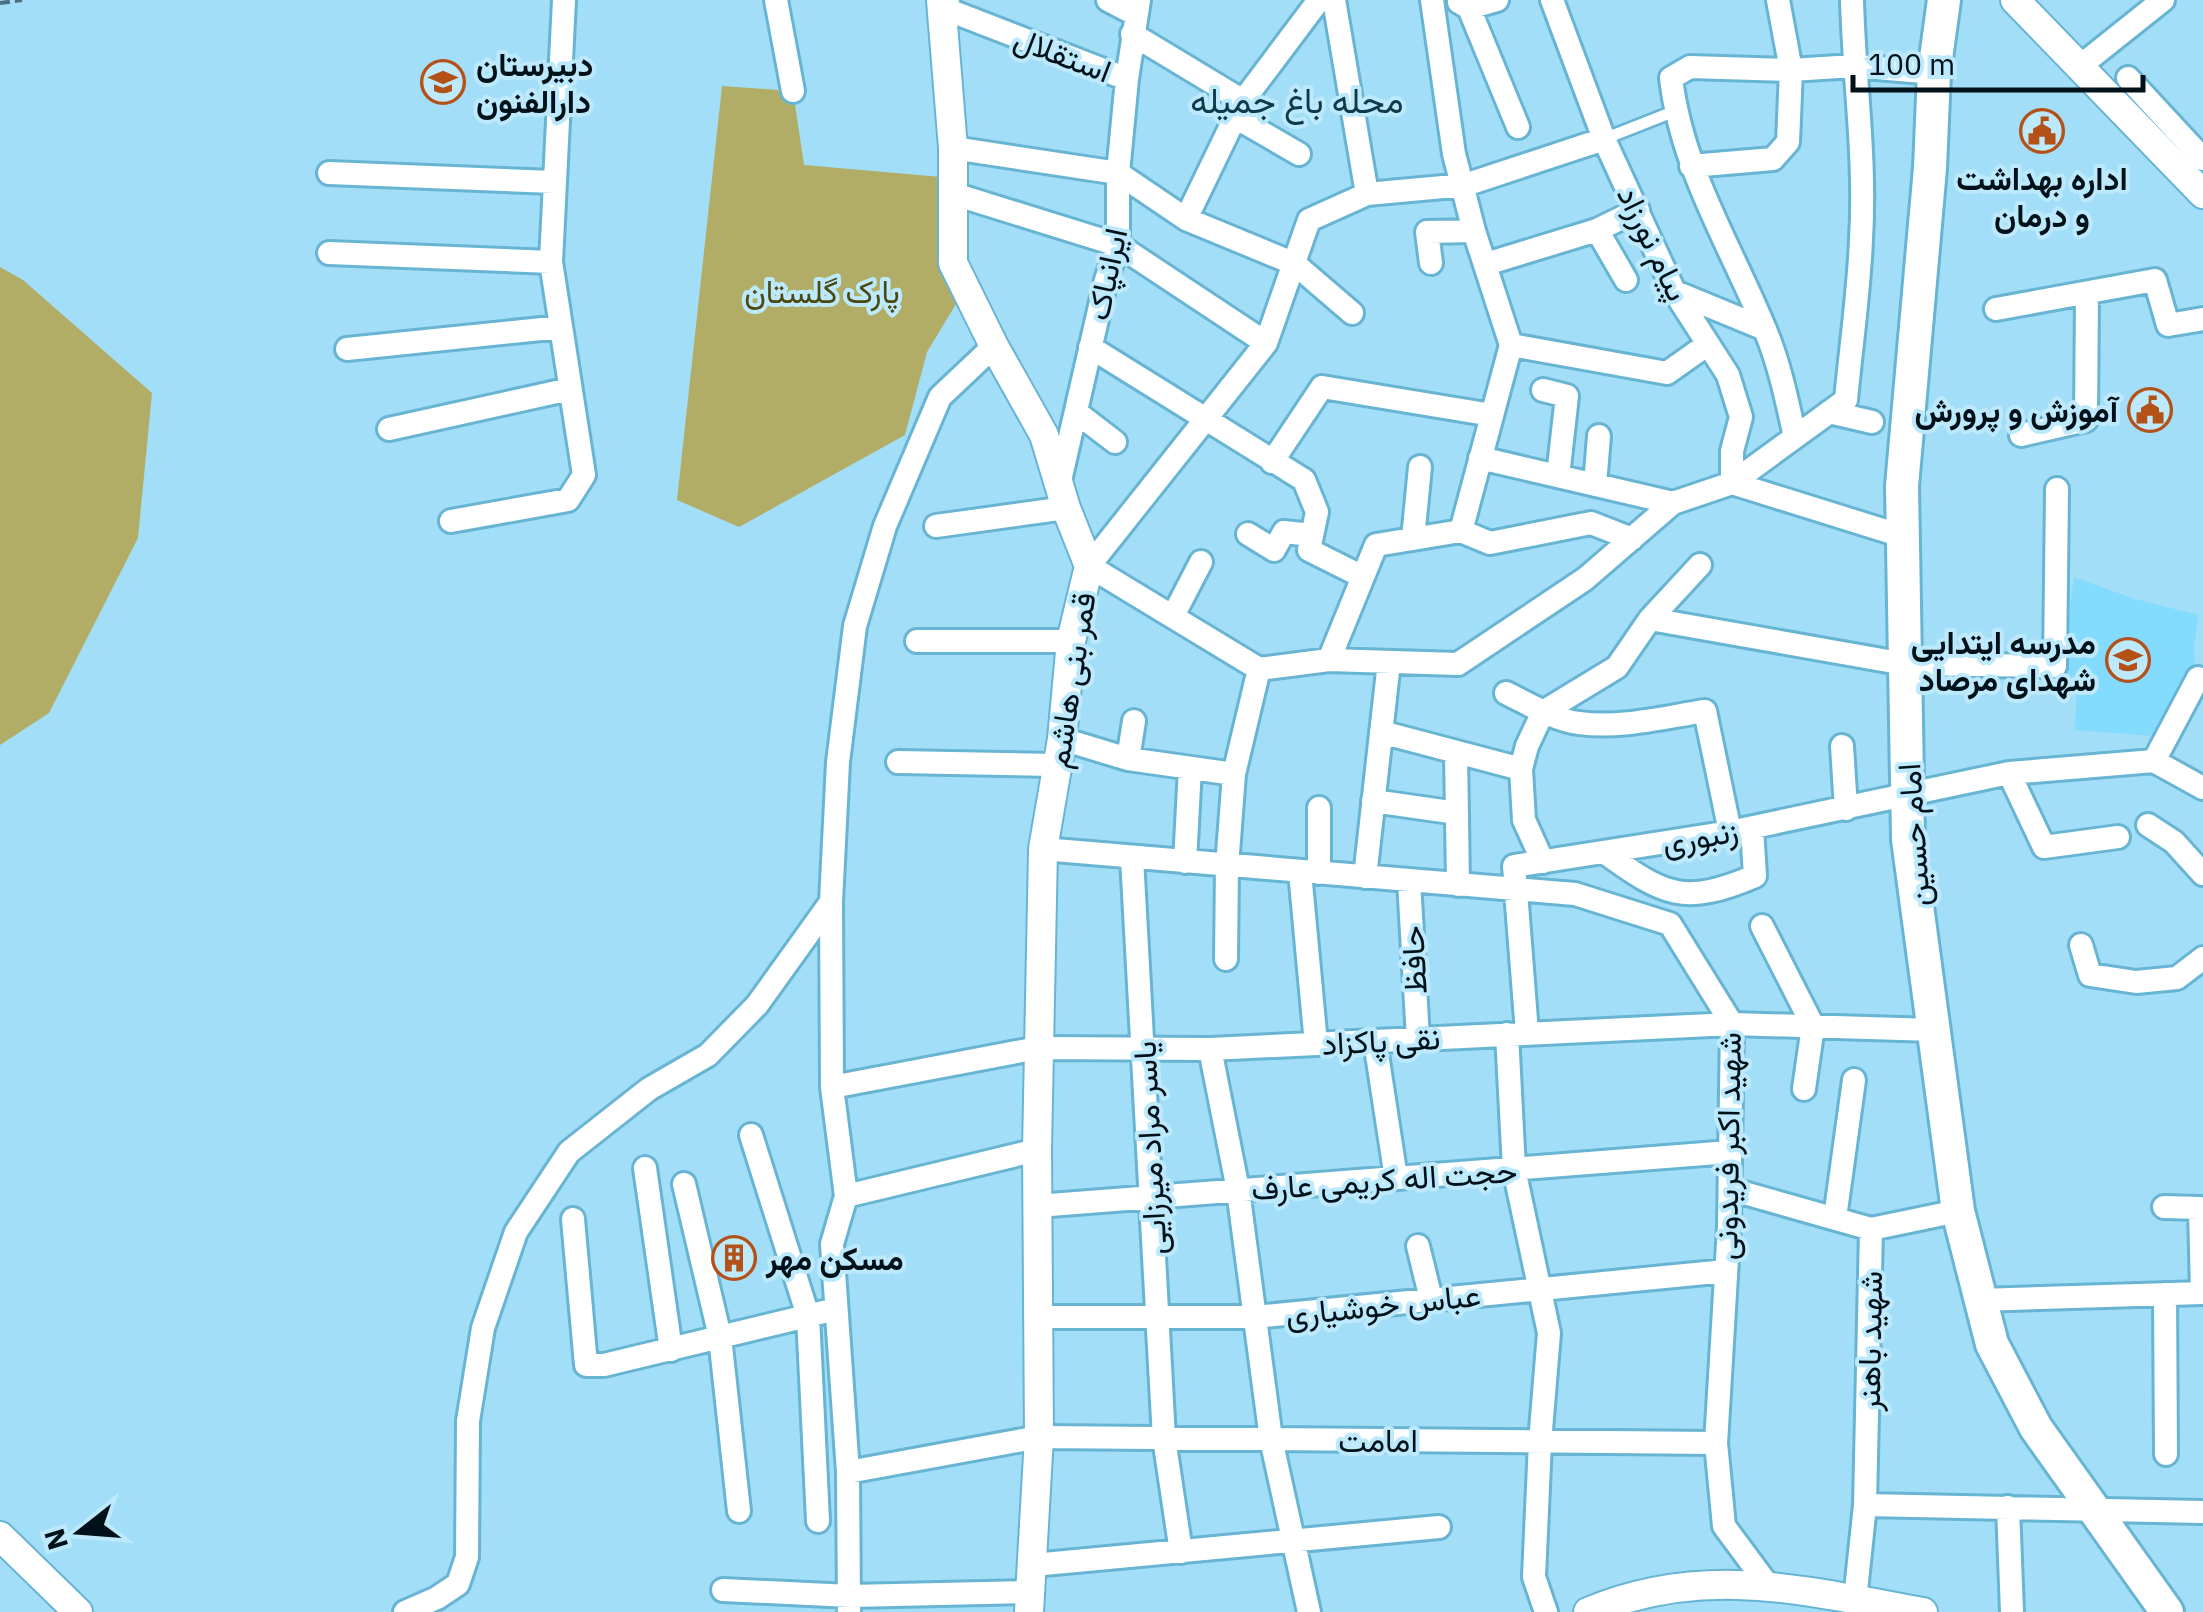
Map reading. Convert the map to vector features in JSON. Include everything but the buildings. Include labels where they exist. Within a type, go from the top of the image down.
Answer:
[{"type":"main road","name":"امام حسین","points":[[1944,0],[1934,73],[1930,168],[1902,486],[1902,536],[1908,839],[1958,1211],[1992,1344],[2036,1428],[2167,1612]]},
{"type":"street","points":[[451,520],[568,500],[584,475],[551,262],[564,0]]},
{"type":"street","points":[[776,0],[792,92]]},
{"type":"street","points":[[1108,0],[1135,16],[1239,109],[1299,154]]},
{"type":"street","points":[[1186,220],[1239,109],[1319,0]]},
{"type":"street","points":[[1334,0],[1368,194]]},
{"type":"street","points":[[1432,0],[1454,154],[1511,345],[1460,531]]},
{"type":"street","points":[[1497,0],[1462,4],[1518,127]]},
{"type":"street","name":"پیام نورزاد","points":[[1552,0],[1604,139],[1674,291],[1728,375],[1740,417],[1732,451],[1732,484]]},
{"type":"street","points":[[1691,166],[1772,159],[1788,142],[1791,70],[1778,0]]},
{"type":"street","points":[[1604,139],[1464,186],[1368,194],[1309,220],[1266,343],[1089,566],[1259,669],[1329,660],[1458,664],[1586,578],[1673,503],[1732,484],[1846,400],[1862,237],[1860,116],[1852,0]]},
{"type":"street","points":[[2015,0],[2203,194]]},
{"type":"street","points":[[2079,67],[2164,0]]},
{"type":"street","name":"استقلال","points":[[944,3],[1126,78]]},
{"type":"street","name":"قمر بنی هاشم","points":[[944,3],[953,148],[953,263],[1044,435],[1089,566],[1071,641],[1043,849],[1038,1048],[1039,1438],[1032,1590]]},
{"type":"street","name":"ایرانپاک","points":[[1063,496],[1090,347],[1118,245],[1118,173],[1135,16]]},
{"type":"street","points":[[1795,437],[1780,371],[1764,329],[1691,166],[1675,111],[1671,78],[1690,67],[1791,70],[1854,66],[1934,73]]},
{"type":"street","points":[[2128,78],[2203,159]]},
{"type":"street","points":[[953,148],[1118,173],[1186,220],[1295,264],[1352,313]]},
{"type":"street","points":[[329,173],[554,182]]},
{"type":"street","points":[[954,194],[1118,245],[1266,343]]},
{"type":"street","points":[[1486,264],[1597,230],[1638,210]]},
{"type":"street","points":[[1597,230],[1626,280]]},
{"type":"street","points":[[1431,262],[1428,232],[1474,231]]},
{"type":"street","points":[[330,253],[551,262]]},
{"type":"street","points":[[1996,309],[2155,280],[2168,325],[2203,319]]},
{"type":"street","points":[[1674,291],[1764,329]]},
{"type":"street","points":[[2022,435],[2086,420],[2087,294]]},
{"type":"street","points":[[347,350],[561,326]]},
{"type":"street","points":[[1511,345],[1667,373],[1708,344]]},
{"type":"street","points":[[849,1604],[848,1472],[832,1244],[846,1196],[832,1087],[831,902],[838,762],[855,626],[885,526],[940,396],[994,346]]},
{"type":"street","points":[[1090,347],[1304,480],[1317,512],[1309,550],[1363,576]]},
{"type":"street","points":[[1272,462],[1322,387],[1492,414]]},
{"type":"street","points":[[389,429],[570,389]]},
{"type":"street","points":[[1543,390],[1567,396],[1558,476]]},
{"type":"street","points":[[1076,412],[1115,442]]},
{"type":"street","points":[[1829,412],[1872,422]]},
{"type":"street","points":[[1594,484],[1599,436]]},
{"type":"street","points":[[1480,458],[1673,503]]},
{"type":"street","points":[[1413,539],[1420,467]]},
{"type":"street","points":[[1732,484],[1902,536]]},
{"type":"street","points":[[1650,619],[1905,664],[2055,666],[2057,489]]},
{"type":"street","points":[[936,526],[1063,496]]},
{"type":"street","points":[[1329,660],[1376,545],[1460,531],[1490,544],[1591,523],[1632,539]]},
{"type":"street","points":[[1248,534],[1274,550],[1284,532],[1312,535]]},
{"type":"street","points":[[1174,616],[1201,562]]},
{"type":"street","points":[[1546,1612],[1534,1578],[1549,1333],[1514,1169],[1514,866],[1543,862],[1524,820],[1521,769],[1543,712],[1617,666],[1650,619],[1700,565]]},
{"type":"street","points":[[917,641],[1071,641]]},
{"type":"street","points":[[1365,877],[1389,662]]},
{"type":"street","points":[[1226,959],[1227,866],[1234,774],[1259,669]]},
{"type":"street","points":[[2203,680],[2198,678],[2154,761],[2203,788]]},
{"type":"street","points":[[1506,693],[1543,712],[1578,723],[1624,722],[1705,711],[1756,876],[1719,891],[1684,894],[1644,881],[1604,852]]},
{"type":"street","points":[[1128,758],[1134,721]]},
{"type":"street","points":[[1381,732],[1521,769]]},
{"type":"street","points":[[1842,746],[1846,809]]},
{"type":"street","points":[[898,762],[1059,752],[1234,774]]},
{"type":"street","points":[[1456,752],[1458,885]]},
{"type":"street","name":"زنبوری","points":[[1543,862],[1741,830],[2009,774],[2154,761]]},
{"type":"street","points":[[1185,862],[1190,768]]},
{"type":"street","points":[[2009,774],[2044,847],[2118,837]]},
{"type":"street","points":[[1373,801],[1457,813]]},
{"type":"street","points":[[1316,1044],[1310,872],[1319,808]]},
{"type":"street","points":[[2148,825],[2174,842],[2203,874]]},
{"type":"street","name":"شهید اکبر فریدونی","points":[[1043,849],[1575,894],[1670,924],[1732,1024],[1730,1189],[1716,1443],[1724,1526],[1767,1584]]},
{"type":"street","name":"یاسر مراد میرزایی","points":[[1132,858],[1164,1438],[1181,1552]]},
{"type":"street","name":"حافظ","points":[[1409,881],[1418,1039]]},
{"type":"street","points":[[405,1612],[458,1584],[467,1557],[468,1422],[483,1328],[516,1232],[568,1152],[649,1088],[708,1056],[757,1005],[831,902]]},
{"type":"street","points":[[1762,926],[1813,1026],[1804,1089]]},
{"type":"street","points":[[2081,945],[2090,975],[2136,982],[2178,978],[2203,958]]},
{"type":"street","name":"نقی پاکزاد","points":[[832,1087],[1038,1048],[1210,1048],[1732,1024],[1934,1030]]},
{"type":"street","points":[[1375,1041],[1396,1178]]},
{"type":"street","points":[[1210,1048],[1238,1190],[1272,1439],[1309,1612]]},
{"type":"street","points":[[1836,1218],[1854,1080]]},
{"type":"street","points":[[751,1135],[808,1316],[818,1521]]},
{"type":"street","points":[[846,1196],[1038,1150]]},
{"type":"street","name":"حجت اله کریمی عارف","points":[[1037,1206],[1730,1152]]},
{"type":"street","points":[[646,1168],[671,1350]]},
{"type":"street","points":[[684,1184],[720,1338],[739,1511]]},
{"type":"street","name":"شهید باهنر","points":[[1730,1189],[1872,1228],[1865,1505],[1848,1606]]},
{"type":"street","points":[[1979,1300],[2202,1293],[2200,1208],[2164,1208]]},
{"type":"street","points":[[1872,1228],[1958,1211]]},
{"type":"street","points":[[572,1219],[586,1366],[836,1310]]},
{"type":"street","points":[[1418,1246],[1431,1299]]},
{"type":"street","name":"عباس خوشیاری","points":[[1038,1317],[1254,1316],[1726,1271]]},
{"type":"street","points":[[2165,1294],[2166,1454]]},
{"type":"street","name":"امامت","points":[[848,1472],[1039,1438],[1716,1443]]},
{"type":"street","points":[[1865,1505],[2203,1512]]},
{"type":"street","points":[[2008,1507],[2012,1612]]},
{"type":"street","points":[[723,1590],[849,1604],[1032,1590],[1181,1552],[1439,1527]]},
{"type":"street","points":[[0,1536],[78,1612]]},
{"type":"street","points":[[1588,1612],[1668,1590],[1730,1582],[1818,1593],[1848,1606],[1923,1612]]},
{"type":"lane","points":[[1604,139],[1675,111]]},
{"type":"path","points":[[0,3],[22,0]]},
{"type":"shaded area","name":"مدرسه ایتدایی شهدای مرصاد","points":[[2074,577],[2135,599],[2198,615],[2195,668],[2182,680],[2154,736],[2075,730],[2077,685],[2059,684]]},
{"type":"green space","name":"پارک گلستان","points":[[722,86],[793,91],[804,165],[953,178],[941,264],[956,304],[927,352],[905,435],[739,527],[677,500]]},
{"type":"green space","points":[[0,267],[23,280],[152,393],[138,538],[49,713],[0,745]]},
{"type":"place","name":"دبیرستان دارالفنون","points":[[443,82]]},
{"type":"place","name":"اداره بهداشت و درمان","points":[[2042,131]]},
{"type":"place","name":"آموزش و پرورش","points":[[2150,410]]},
{"type":"place","name":"مدرسه ایتدایی شهدای مرصاد","points":[[2128,660]]},
{"type":"place","name":"مسکن مهر","points":[[734,1258]]},
{"type":"district","name":"محله باغ‌ جمیله","points":[[1297,100]]}]
